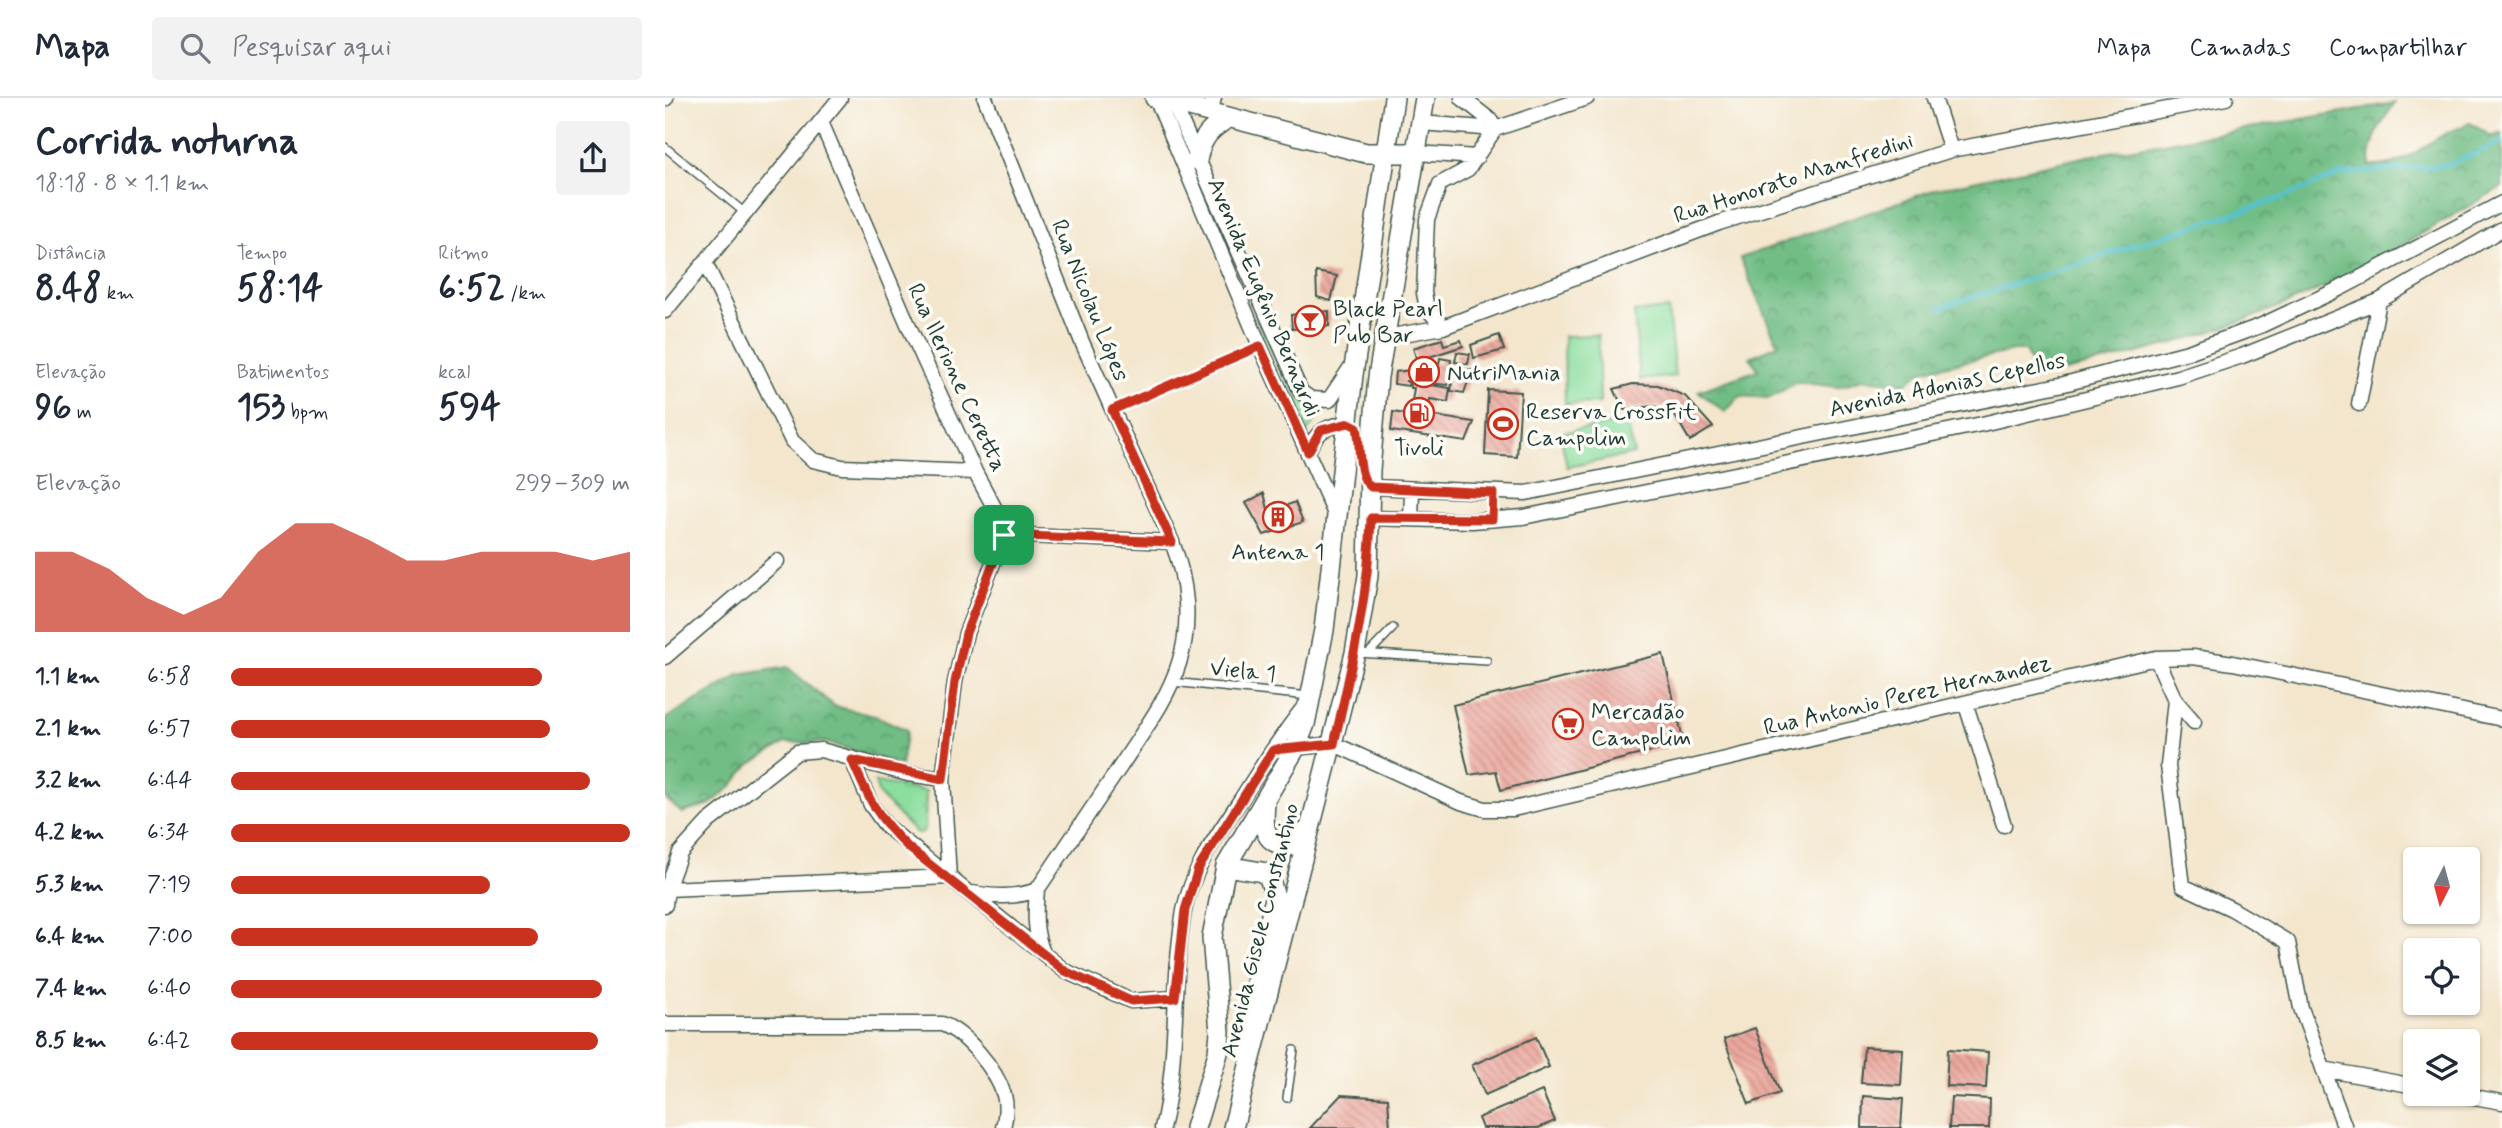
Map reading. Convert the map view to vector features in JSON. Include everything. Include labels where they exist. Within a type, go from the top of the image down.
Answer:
[{"type":"main road","name":"Avenida Gisele Constantino","points":[[1195,1128],[1218,1053],[1220,1032],[1212,937],[1226,866],[1296,747],[1310,698],[1324,630],[1335,514],[1394,98]]},
{"type":"main road","name":"Avenida Gisele Constantino","points":[[1233,1128],[1309,830],[1362,653],[1378,377],[1425,98]]},
{"type":"main road","points":[[1162,99],[1218,110],[1366,153],[1416,153]]},
{"type":"main road","points":[[1197,160],[1218,110]]},
{"type":"main road","points":[[1349,423],[1357,427],[1362,475],[1365,483],[1371,487]]},
{"type":"main road","points":[[1265,802],[1263,827],[1268,838],[1278,845],[1289,846],[1309,830]]},
{"type":"main road","points":[[1226,866],[1262,872],[1269,877],[1275,897],[1241,1052],[1240,1104]]},
{"type":"street","points":[[665,311],[840,98]]},
{"type":"street","name":"Rua Nicolau Lópes","points":[[985,98],[1112,410],[1182,568],[1186,634],[1179,664],[1171,682],[1160,706],[1037,890]]},
{"type":"street","points":[[1462,98],[1490,120],[1495,129]]},
{"type":"street","points":[[1421,123],[1495,129],[1587,98]]},
{"type":"street","points":[[1934,98],[1951,150]]},
{"type":"street","name":"Rua Honorato Manfredini","points":[[1386,338],[1443,327],[1719,223],[1951,150],[2225,98]]},
{"type":"street","name":"Avenida Eugênio Bernardi","points":[[1162,99],[1197,160],[1301,392],[1311,399],[1329,400],[1356,359]]},
{"type":"street","name":"Avenida Eugênio Bernardi","points":[[1162,99],[1260,346],[1335,514]]},
{"type":"street","name":"Rua Ilerione Ceretta","points":[[821,122],[975,472],[1000,518],[1004,535]]},
{"type":"street","points":[[1443,327],[1427,308],[1423,293],[1427,219],[1440,184],[1468,169],[1495,129]]},
{"type":"street","points":[[1416,153],[1477,157]]},
{"type":"street","name":"Avenida Adonias Cepellos","points":[[1371,487],[1412,491],[1526,493],[2037,389],[2187,352],[2260,326],[2341,288],[2502,203]]},
{"type":"street","name":"Avenida Adonias Cepellos","points":[[1371,518],[1523,517],[2088,399],[2178,377],[2242,356],[2379,301],[2502,229]]},
{"type":"street","points":[[705,263],[792,441],[813,460],[842,467],[975,472]]},
{"type":"street","points":[[2359,404],[2379,301]]},
{"type":"street","points":[[1308,452],[1321,430],[1349,423]]},
{"type":"street","points":[[1411,519],[1412,491]]},
{"type":"street","points":[[1492,519],[1493,493]]},
{"type":"street","points":[[949,877],[943,779],[955,682],[966,633],[1004,535],[1172,542]]},
{"type":"street","points":[[665,657],[777,561]]},
{"type":"street","name":"Rua Antonio Perez Hernandez","points":[[1334,744],[1461,802],[1485,809],[1513,809],[1966,705],[2156,658],[2193,657],[2233,663],[2502,719]]},
{"type":"street","points":[[2156,658],[2175,700],[2194,722]]},
{"type":"street","name":"Avenida Gisele Constantino","points":[[1162,1128],[1170,1096],[1176,1042],[1175,998],[1185,910],[1198,869],[1273,750],[1310,698]]},
{"type":"street","points":[[2175,700],[2168,766],[2183,886],[2232,909],[2288,942],[2301,1009],[2345,1128]]},
{"type":"street","points":[[1966,705],[2004,825]]},
{"type":"street","points":[[1273,750],[1334,744]]},
{"type":"street","points":[[665,905],[667,890],[680,853],[708,822],[777,765],[797,752],[821,750],[852,760],[943,779]]},
{"type":"street","points":[[852,760],[871,805],[886,826],[971,893],[1044,956],[1088,984],[1131,1001],[1175,998]]},
{"type":"street","points":[[1198,869],[1226,866]]},
{"type":"street","points":[[667,890],[949,877]]},
{"type":"street","points":[[971,893],[997,897],[1022,896],[1037,890],[1036,936],[1044,956]]},
{"type":"street","points":[[665,1024],[942,1024],[955,1029],[999,1083],[1007,1113],[1003,1128]]},
{"type":"street","points":[[2323,1069],[2403,1084]]},
{"type":"street","points":[[2480,1098],[2502,1102]]},
{"type":"lane","points":[[665,147],[745,214]]},
{"type":"lane","points":[[1112,410],[1260,346]]},
{"type":"lane","points":[[1362,653],[1394,628]]},
{"type":"lane","points":[[1362,653],[1487,661]]},
{"type":"lane","name":"Viela 1","points":[[1171,682],[1310,698]]},
{"type":"lane","points":[[1287,1098],[1294,1050]]},
{"type":"green space","points":[[2395,103],[2377,133],[2370,166],[2388,165],[2402,160],[2439,137],[2470,123],[2492,137],[2502,132],[2502,187],[2363,267],[2281,306],[2177,342],[2035,378],[2026,351],[2013,351],[1925,370],[1905,383],[1862,379],[1837,387],[1797,382],[1770,398],[1740,396],[1725,412],[1698,391],[1758,370],[1750,357],[1778,345],[1740,258],[1936,189],[2093,155]]},
{"type":"green space","points":[[1668,309],[1675,376],[1640,380],[1634,312]]},
{"type":"green space","points":[[1256,318],[1262,318],[1302,402],[1325,409],[1306,433]]},
{"type":"green space","points":[[1598,335],[1600,403],[1565,404],[1564,336]]},
{"type":"green space","points":[[1627,421],[1634,454],[1567,467],[1560,433]]},
{"type":"green space","points":[[787,667],[834,706],[878,717],[907,730],[901,765],[825,742],[785,743],[749,765],[731,787],[710,804],[682,813],[665,798],[665,719],[739,675]]},
{"type":"green space","points":[[875,782],[926,791],[925,829],[921,833],[916,833],[879,795]]},
{"type":"building","points":[[1316,272],[1337,276],[1331,301],[1317,297]]},
{"type":"building","name":"Black Pearl Pub Bar","points":[[1329,311],[1329,326],[1292,329],[1291,315]]},
{"type":"building","points":[[1499,335],[1504,350],[1474,358],[1471,345]]},
{"type":"building","points":[[1442,339],[1444,345],[1461,340],[1463,346],[1417,361],[1413,348]]},
{"type":"building","points":[[1457,352],[1470,354],[1468,364],[1455,362]]},
{"type":"building","points":[[1440,358],[1451,360],[1448,385],[1405,381],[1409,382],[1408,386],[1394,384],[1395,372],[1411,370],[1412,364],[1422,366],[1421,362],[1439,364]]},
{"type":"building","points":[[1454,368],[1472,370],[1464,393],[1451,391]]},
{"type":"building","name":"Tivoli","points":[[1411,382],[1450,388],[1448,402],[1430,399],[1427,415],[1474,422],[1466,442],[1391,431],[1393,412],[1410,415],[1414,388],[1410,388]]},
{"type":"building","points":[[1633,384],[1658,385],[1685,396],[1713,427],[1690,441],[1673,412],[1653,406],[1624,410],[1614,389]]},
{"type":"building","name":"Reserva CrossFit Campolim","points":[[1488,390],[1521,392],[1517,457],[1485,455]]},
{"type":"building","name":"Antena 1","points":[[1264,493],[1269,513],[1295,502],[1303,522],[1264,535],[1246,503]]},
{"type":"building","name":"Mercadão Campolim","points":[[1663,654],[1684,743],[1501,790],[1496,771],[1469,775],[1453,705]]},
{"type":"building","points":[[1755,1028],[1780,1093],[1749,1104],[1724,1039]]},
{"type":"building","points":[[1536,1037],[1549,1067],[1485,1095],[1472,1065]]},
{"type":"building","points":[[1864,1047],[1903,1049],[1901,1085],[1861,1083]]},
{"type":"building","points":[[1948,1049],[1988,1052],[1986,1088],[1946,1086]]},
{"type":"building","points":[[1542,1091],[1555,1121],[1538,1128],[1482,1128],[1478,1118]]},
{"type":"building","points":[[1341,1095],[1388,1098],[1390,1128],[1310,1128]]},
{"type":"building","points":[[1863,1096],[1903,1099],[1901,1128],[1862,1128]]},
{"type":"building","points":[[1951,1097],[1990,1099],[1989,1128],[1949,1128]]},
{"type":"waterway","points":[[1939,308],[2279,199],[2341,174],[2447,165],[2502,142]]},
{"type":"place","name":"Black Pearl Pub Bar","points":[[1310,321]]},
{"type":"place","name":"NutriMania","points":[[1424,372]]},
{"type":"place","name":"Tivoli","points":[[1419,413]]},
{"type":"place","name":"Reserva CrossFit Campolim","points":[[1503,424]]},
{"type":"place","name":"Antena 1","points":[[1278,517]]},
{"type":"place","name":"Mercadão Campolim","points":[[1568,724]]},
{"type":"route","points":[[1260,346],[1308,452],[1312,440],[1321,430],[1331,425],[1349,423],[1357,427],[1362,475],[1365,483],[1371,487],[1493,493],[1492,519],[1472,521],[1371,518],[1368,576],[1355,653],[1334,744],[1273,750],[1203,859],[1185,910],[1175,998],[1131,1001],[1088,984],[1044,956],[971,893],[909,848],[886,826],[871,805],[852,760],[908,774],[943,779],[955,682],[966,633],[1004,535],[1172,542],[1112,410],[1260,346]]}]
